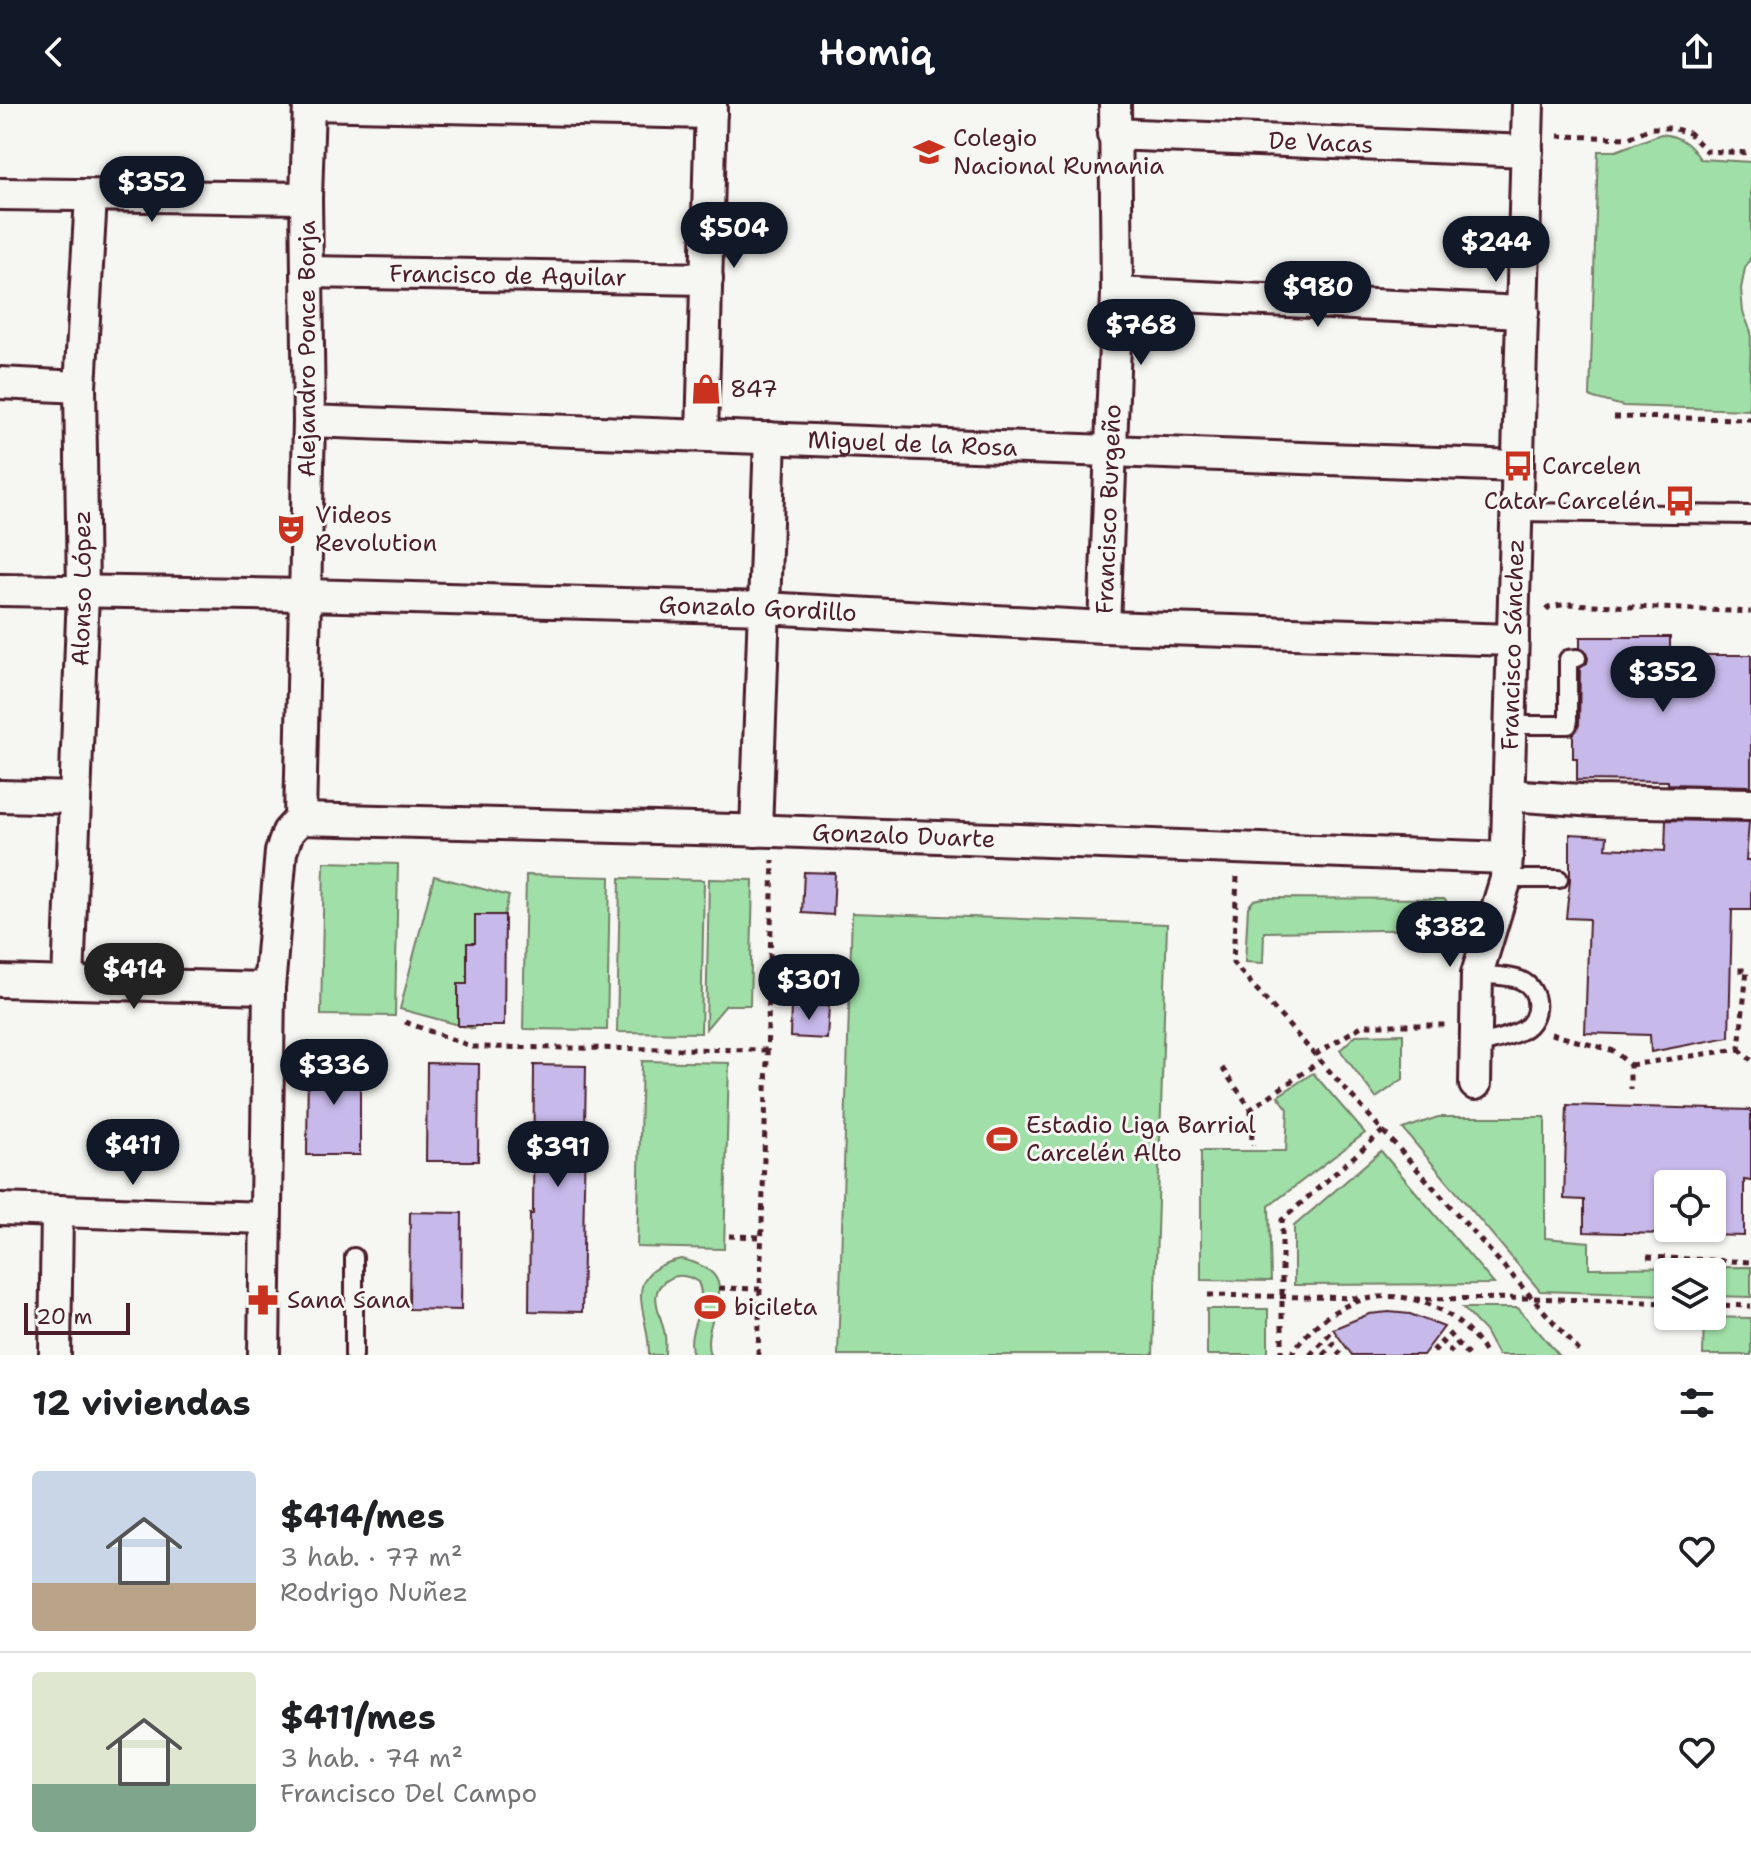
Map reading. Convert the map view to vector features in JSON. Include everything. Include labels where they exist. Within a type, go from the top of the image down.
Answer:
[{"type":"street","points":[[309,104],[711,109],[702,435]]},
{"type":"street","name":"Alejandro Ponce Borja","points":[[264,1355],[269,988],[281,852],[288,832],[300,819],[309,421],[306,198],[309,104]]},
{"type":"street","name":"Francisco Burgeño","points":[[1104,627],[1117,293],[1115,104]]},
{"type":"street","name":"Francisco Sánchez","points":[[1475,1084],[1477,974],[1506,868],[1528,104]]},
{"type":"street","name":"De Vacas","points":[[1113,134],[1527,143]]},
{"type":"street","points":[[0,194],[306,198]]},
{"type":"street","name":"Alonso López","points":[[68,982],[83,592],[80,387],[91,197]]},
{"type":"street","name":"Francisco de Aguilar","points":[[308,272],[707,279]]},
{"type":"street","points":[[1117,293],[1523,312]]},
{"type":"street","points":[[0,383],[80,387]]},
{"type":"street","name":"Miguel de la Rosa","points":[[309,421],[1518,466]]},
{"type":"street","points":[[765,831],[765,608],[770,438]]},
{"type":"street","name":"Gonzalo Gordillo","points":[[0,590],[765,608],[1104,627],[1513,640]]},
{"type":"street","points":[[1509,795],[1595,801],[1751,804]]},
{"type":"street","points":[[0,796],[75,798]]},
{"type":"street","name":"Gonzalo Duarte","points":[[300,819],[1238,848],[1506,868]]},
{"type":"street","points":[[0,981],[269,988]]},
{"type":"street","points":[[0,1209],[265,1218]]},
{"type":"street","points":[[55,1355],[57,1211]]},
{"type":"lane","points":[[1518,512],[1751,515]]},
{"type":"lane","points":[[1511,725],[1568,725],[1568,659],[1577,658]]},
{"type":"lane","points":[[1506,868],[1559,879]]},
{"type":"lane","points":[[1474,1036],[1522,1030],[1532,1023],[1537,1011],[1536,998],[1530,987],[1520,980],[1477,974]]},
{"type":"lane","points":[[354,1257],[354,1355]]},
{"type":"path","points":[[1527,143],[1629,138],[1651,128],[1672,128],[1689,133],[1707,151],[1751,153]]},
{"type":"path","points":[[1614,417],[1751,419]]},
{"type":"path","points":[[758,1355],[767,1050],[765,831]]},
{"type":"path","points":[[1238,848],[1233,963],[1583,1355]]},
{"type":"path","points":[[1737,970],[1749,970],[1739,1049]]},
{"type":"path","points":[[405,1022],[473,1047],[767,1050]]},
{"type":"path","points":[[1315,1055],[1363,1025],[1474,1036]]},
{"type":"path","points":[[1522,1030],[1564,1035],[1614,1051],[1630,1065],[1630,1089]]},
{"type":"path","points":[[1739,1049],[1751,1060]]},
{"type":"path","points":[[1630,1065],[1739,1049]]},
{"type":"path","points":[[1251,1109],[1320,1061]]},
{"type":"path","points":[[1222,1068],[1251,1109],[1252,1146]]},
{"type":"path","points":[[1282,1355],[1282,1220],[1383,1131]]},
{"type":"path","points":[[729,1236],[762,1237]]},
{"type":"path","points":[[1647,1257],[1751,1262]]},
{"type":"path","points":[[719,1288],[760,1289]]},
{"type":"path","points":[[1208,1295],[1532,1298],[1654,1302]]},
{"type":"path","points":[[1291,1355],[1321,1319],[1342,1306],[1365,1298]]},
{"type":"path","points":[[1414,1299],[1438,1307],[1458,1320],[1487,1355]]},
{"type":"path","points":[[1726,1305],[1751,1306]]},
{"type":"path","points":[[1310,1355],[1331,1332]]},
{"type":"path","points":[[1448,1333],[1468,1355]]},
{"type":"path","points":[[1323,1355],[1338,1339]]},
{"type":"path","points":[[1440,1340],[1455,1355]]},
{"type":"path","points":[[1337,1355],[1345,1347]]},
{"type":"path","points":[[1433,1347],[1441,1355]]},
{"type":"green space","points":[[1661,134],[1684,141],[1700,159],[1751,162],[1751,257],[1745,268],[1741,289],[1743,312],[1751,332],[1749,410],[1623,406],[1590,397],[1598,151],[1616,151]]},
{"type":"green space","points":[[324,862],[398,864],[395,1016],[321,1015]]},
{"type":"green space","points":[[526,875],[610,877],[607,1030],[523,1029]]},
{"type":"green space","points":[[434,876],[509,896],[474,1029],[400,1009]]},
{"type":"green space","points":[[620,878],[704,880],[701,1033],[617,1032]]},
{"type":"green space","points":[[709,879],[753,880],[750,1005],[726,1005],[706,1029]]},
{"type":"green space","points":[[1444,899],[1452,914],[1444,929],[1264,932],[1263,963],[1245,962],[1248,907],[1254,900]]},
{"type":"green space","name":"Estadio Liga Barrial Carcelén Alto","points":[[852,913],[1167,924],[1153,1355],[838,1355]]},
{"type":"green space","points":[[1403,1034],[1403,1079],[1376,1098],[1340,1050],[1356,1035]]},
{"type":"green space","points":[[642,1061],[729,1063],[724,1249],[637,1247]]},
{"type":"green space","points":[[1313,1073],[1365,1133],[1269,1206],[1271,1281],[1201,1280],[1201,1151],[1286,1151],[1288,1109],[1278,1096]]},
{"type":"green space","points":[[1438,1117],[1545,1117],[1545,1238],[1589,1242],[1589,1268],[1654,1268],[1654,1295],[1540,1291],[1403,1129]]},
{"type":"green space","points":[[1381,1151],[1494,1284],[1294,1285],[1294,1226]]},
{"type":"green space","name":"bicileta","points":[[681,1259],[703,1266],[714,1276],[719,1287],[708,1341],[710,1355],[693,1355],[692,1336],[701,1291],[698,1282],[680,1276],[669,1279],[658,1290],[656,1297],[665,1336],[665,1355],[649,1355],[642,1309],[643,1284],[649,1274],[661,1265]]},
{"type":"green space","points":[[1726,1267],[1751,1267],[1751,1297],[1726,1296]]},
{"type":"green space","points":[[1463,1308],[1518,1308],[1559,1355],[1498,1355],[1485,1331]]},
{"type":"green space","points":[[1207,1309],[1268,1309],[1268,1355],[1207,1355]]},
{"type":"green space","points":[[1726,1317],[1751,1318],[1751,1355],[1703,1355],[1704,1330],[1726,1330]]},
{"type":"building","points":[[1580,637],[1670,637],[1670,655],[1751,655],[1751,786],[1577,780],[1573,735],[1579,725],[1580,668],[1588,658],[1580,648]]},
{"type":"building","points":[[1666,820],[1749,822],[1746,860],[1751,860],[1751,910],[1732,910],[1729,1037],[1651,1052],[1650,1035],[1585,1033],[1589,919],[1566,918],[1570,834],[1607,836],[1606,848],[1665,851]]},
{"type":"building","points":[[804,872],[835,873],[833,915],[802,913]]},
{"type":"building","points":[[475,915],[505,915],[504,1026],[458,1026],[458,984],[467,984],[467,943],[475,943]]},
{"type":"building","points":[[791,1005],[829,1006],[827,1039],[790,1037]]},
{"type":"building","points":[[308,1058],[360,1058],[360,1155],[307,1155]]},
{"type":"building","points":[[427,1063],[479,1064],[478,1161],[426,1161]]},
{"type":"building","points":[[534,1065],[586,1066],[582,1312],[529,1311]]},
{"type":"building","points":[[1567,1105],[1751,1110],[1751,1181],[1744,1180],[1744,1236],[1726,1236],[1726,1170],[1654,1170],[1654,1234],[1584,1232],[1584,1200],[1564,1199]]},
{"type":"building","points":[[410,1212],[462,1213],[461,1310],[409,1309]]},
{"type":"building","points":[[1369,1314],[1410,1314],[1444,1327],[1423,1355],[1352,1355],[1333,1329]]},
{"type":"place","name":"Colegio Nacional Rumania","points":[[929,152]]},
{"type":"place","name":"847","points":[[706,389]]},
{"type":"place","name":"Carcelen","points":[[1518,466]]},
{"type":"place","name":"Catar Carcelén","points":[[1680,501]]},
{"type":"place","name":"Videos Revolution","points":[[291,529]]},
{"type":"place","name":"Estadio Liga Barrial Carcelén Alto","points":[[1002,1139]]},
{"type":"place","name":"Sana Sana","points":[[263,1300]]},
{"type":"place","name":"bicileta","points":[[710,1307]]}]
